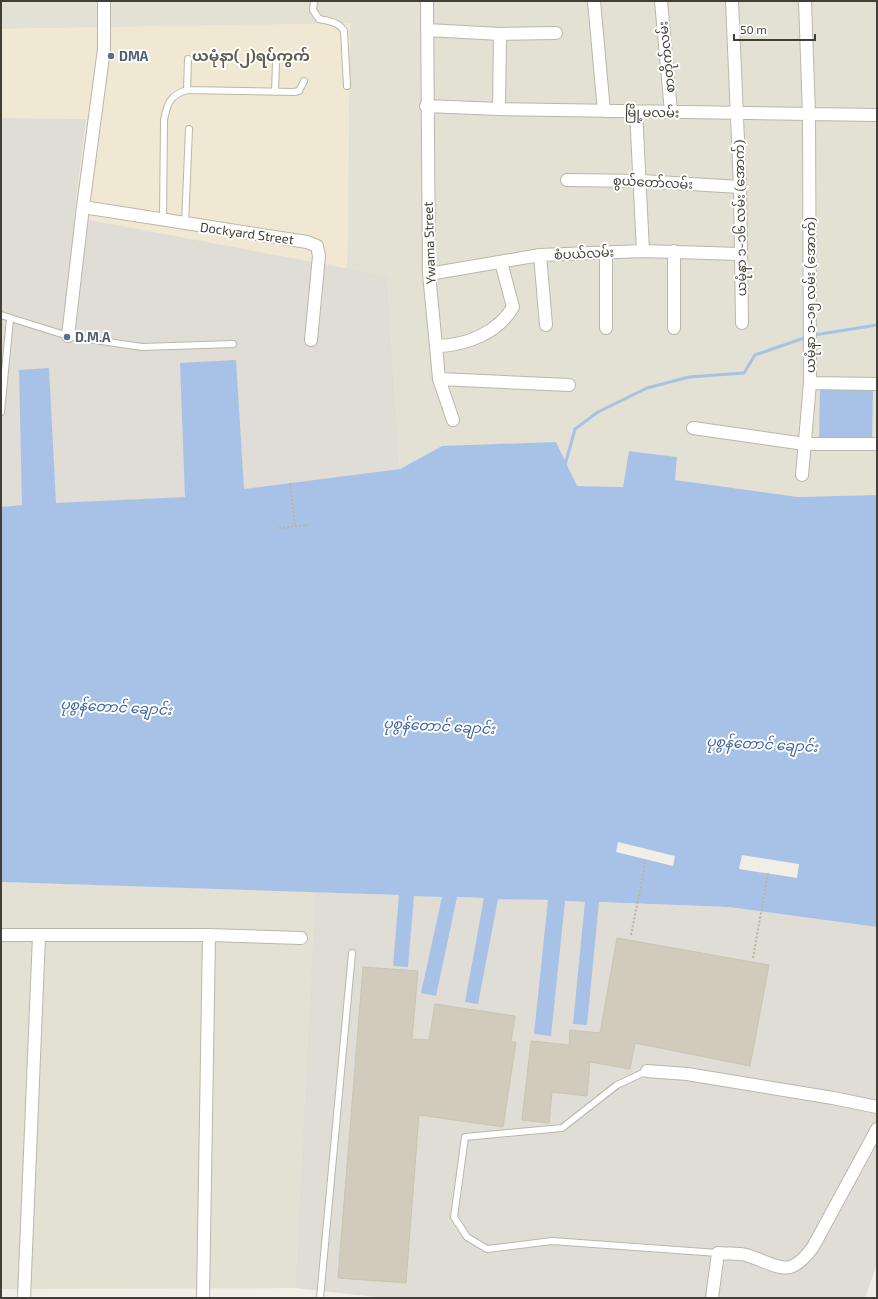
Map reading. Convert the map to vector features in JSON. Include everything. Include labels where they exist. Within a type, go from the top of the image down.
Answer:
[{"type":"street","points":[[68,336],[104,49],[104,1]]},
{"type":"street","name":"Ywama Street","points":[[427,1],[426,106],[429,274],[439,379],[453,420]]},
{"type":"street","points":[[594,1],[604,111]]},
{"type":"street","name":"စာတိုက်လမ်း","points":[[661,1],[671,112]]},
{"type":"street","name":"ယမုံနာ ၁-၁၆ လမ်း (အောက်)","points":[[732,1],[740,187],[742,323]]},
{"type":"street","name":"ယမုံနာ ၁-၁၅ လမ်း (အောက်)","points":[[802,475],[810,383],[809,114],[805,1]]},
{"type":"street","points":[[427,30],[500,34],[556,34]]},
{"type":"street","points":[[498,109],[500,34]]},
{"type":"street","name":"မြို့မလမ်း","points":[[426,106],[498,109],[877,116]]},
{"type":"street","points":[[636,111],[643,251]]},
{"type":"street","name":"စွယ်တော်လမ်း","points":[[567,180],[640,181],[740,187]]},
{"type":"street","name":"Dockyard Street","points":[[83,207],[163,221],[307,242],[317,246],[319,256],[311,340]]},
{"type":"street","name":"စံပယ်လမ်း","points":[[429,274],[540,255],[643,251],[740,254]]},
{"type":"street","points":[[674,251],[674,328]]},
{"type":"street","points":[[606,252],[606,328]]},
{"type":"street","points":[[540,255],[546,325]]},
{"type":"street","points":[[436,346],[448,346],[467,342],[488,332],[506,320],[513,307],[501,262]]},
{"type":"street","points":[[439,379],[569,385]]},
{"type":"street","points":[[810,383],[877,384]]},
{"type":"street","points":[[693,428],[805,444],[877,444]]},
{"type":"street","points":[[1,935],[209,935],[301,938]]},
{"type":"street","points":[[203,1298],[209,935]]},
{"type":"street","points":[[24,1298],[39,936]]},
{"type":"street","points":[[648,1071],[687,1074],[833,1098],[877,1107]]},
{"type":"street","points":[[712,1298],[718,1254],[745,1255],[774,1267],[792,1267],[803,1261],[813,1246],[877,1129]]},
{"type":"lane","points":[[314,1],[313,10],[319,19],[342,26],[344,31],[347,86]]},
{"type":"lane","points":[[187,90],[188,58]]},
{"type":"lane","points":[[275,92],[276,63]]},
{"type":"lane","points":[[163,221],[164,120],[166,108],[172,97],[177,93],[187,90],[297,92],[304,81]]},
{"type":"lane","points":[[185,224],[189,128]]},
{"type":"lane","points":[[1,315],[68,336],[142,347],[233,344]]},
{"type":"lane","points":[[1,412],[10,319]]},
{"type":"lane","points":[[320,1298],[352,953]]},
{"type":"lane","points":[[648,1071],[617,1085],[562,1128],[465,1137],[454,1217],[467,1237],[487,1249],[552,1242],[718,1254]]},
{"type":"path","points":[[290,483],[295,526]]},
{"type":"path","points":[[279,528],[308,525]]},
{"type":"path","points":[[631,935],[646,860]]},
{"type":"path","points":[[753,958],[768,873]]},
{"type":"shaded area","points":[[1,1],[877,1],[877,495],[798,497],[675,480],[677,457],[630,451],[623,487],[577,486],[442,446],[400,469],[387,276],[347,269],[350,24],[1,29]]},
{"type":"shaded area","points":[[350,23],[347,269],[74,217],[86,119],[1,118],[1,29]]},
{"type":"shaded area","points":[[1,118],[86,119],[74,217],[387,276],[400,469],[185,497],[1,507]]},
{"type":"shaded area","points":[[1,882],[315,892],[295,1288],[1,1289]]},
{"type":"shaded area","points":[[315,892],[729,907],[877,927],[877,1264],[865,1298],[384,1298],[295,1288]]},
{"type":"water","name":"ပုစွန်တောင် ချောင်း","points":[[236,360],[244,489],[400,469],[442,446],[556,442],[577,486],[623,487],[629,451],[677,457],[675,480],[798,497],[877,495],[877,927],[729,907],[599,902],[587,1025],[573,1024],[585,902],[565,901],[551,1036],[534,1034],[548,900],[498,899],[478,1004],[465,1002],[484,898],[457,897],[436,996],[421,993],[442,897],[414,896],[408,967],[393,966],[399,895],[1,882],[1,507],[22,505],[19,370],[49,368],[56,503],[185,497],[180,363]]},
{"type":"water","points":[[820,389],[873,390],[872,440],[819,439]]},
{"type":"pier","points":[[618,842],[675,856],[673,866],[616,852]]},
{"type":"pier","points":[[742,855],[799,864],[797,878],[739,869]]},
{"type":"building","points":[[617,938],[769,965],[750,1066],[635,1043],[630,1069],[590,1062],[587,1096],[552,1092],[549,1123],[522,1120],[531,1041],[569,1045],[570,1030],[600,1033]]},
{"type":"building","points":[[363,967],[418,971],[412,1039],[429,1040],[435,1004],[515,1016],[511,1042],[516,1042],[503,1127],[419,1115],[406,1283],[338,1278]]},
{"type":"waterway","points":[[814,335],[877,325]]},
{"type":"waterway","points":[[565,465],[575,429],[598,412],[647,388],[689,377],[744,373],[755,355],[807,337]]},
{"type":"place","name":"DMA","points":[[111,56]]},
{"type":"place","name":"D.M.A","points":[[67,337]]},
{"type":"district","name":"ယမုံနာ(၂)ရပ်ကွက်","points":[[251,56]]}]
